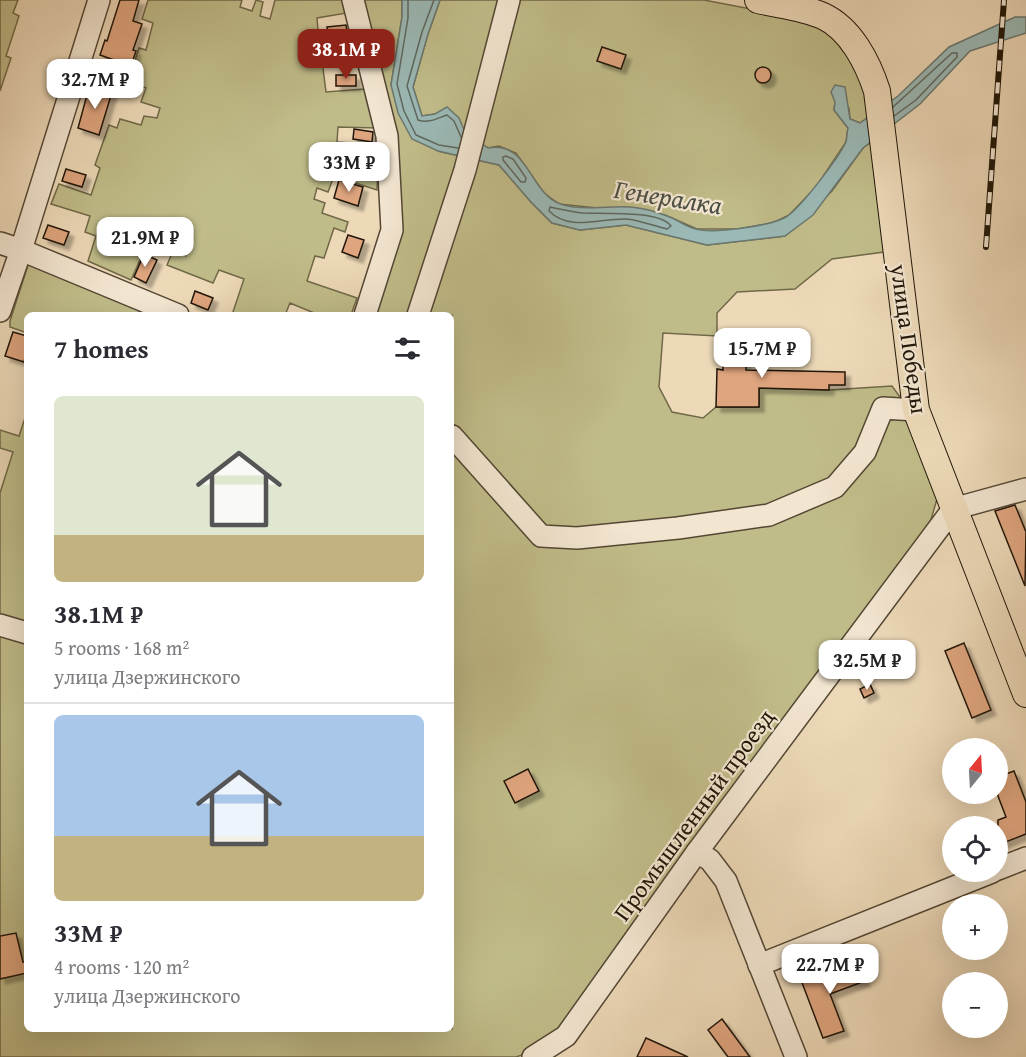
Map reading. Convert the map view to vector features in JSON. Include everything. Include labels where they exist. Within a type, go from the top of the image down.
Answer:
[{"type":"main road","name":"улица Победы","points":[[758,0],[824,16],[854,44],[870,71],[877,91],[916,410],[1026,694]]},
{"type":"street","points":[[0,311],[99,0]]},
{"type":"street","points":[[353,0],[387,136],[392,230],[366,312]]},
{"type":"street","points":[[419,312],[465,170],[509,0]]},
{"type":"street","points":[[0,243],[171,312]]},
{"type":"street","points":[[454,438],[541,536],[577,538],[678,528],[769,515],[835,487],[865,452],[883,408],[916,410]]},
{"type":"street","points":[[953,509],[1026,489]]},
{"type":"street","name":"Промышленный проезд","points":[[533,1057],[566,1036],[697,852],[953,509]]},
{"type":"street","points":[[0,625],[24,632]]},
{"type":"street","points":[[697,852],[710,860],[726,881],[796,1057]]},
{"type":"street","points":[[1008,865],[1026,858]]},
{"type":"street","points":[[759,965],[967,882]]},
{"type":"shaded area","points":[[0,0],[18,0],[13,13],[19,16],[6,56],[11,58],[0,91]]},
{"type":"shaded area","points":[[148,0],[242,0],[240,7],[252,11],[256,0],[263,2],[260,16],[270,19],[275,0],[345,0],[347,13],[317,18],[319,42],[352,38],[358,56],[322,61],[326,92],[364,89],[377,128],[338,127],[337,142],[350,143],[350,158],[378,161],[377,190],[334,176],[328,192],[317,188],[314,199],[325,203],[322,213],[348,222],[345,232],[334,228],[324,258],[315,256],[307,281],[357,298],[352,312],[312,312],[290,303],[286,312],[233,312],[244,279],[219,270],[213,283],[167,265],[173,251],[186,256],[193,239],[179,234],[175,243],[152,233],[131,280],[88,261],[96,236],[85,232],[90,216],[51,204],[59,184],[91,195],[100,168],[95,165],[109,125],[117,128],[120,119],[141,125],[144,116],[157,118],[160,108],[141,102],[146,88],[128,82],[139,48],[146,50],[153,23],[142,19]]},
{"type":"shaded area","points":[[362,0],[402,0],[402,17],[391,85],[438,151],[499,165],[552,223],[580,230],[626,225],[707,245],[785,236],[832,191],[863,148],[873,141],[884,252],[832,259],[795,289],[737,292],[717,313],[717,336],[663,333],[659,387],[672,412],[703,418],[716,407],[759,407],[759,388],[829,390],[892,386],[908,408],[937,499],[930,523],[560,1033],[540,1049],[516,1057],[0,1057],[0,636],[24,643],[24,1032],[454,1032],[454,312],[375,312],[400,231]]},
{"type":"shaded area","points":[[440,0],[704,0],[782,15],[820,26],[843,44],[859,69],[870,116],[860,123],[850,119],[849,108],[835,102],[834,110],[848,128],[846,142],[816,187],[789,215],[773,223],[737,229],[697,229],[665,215],[559,204],[544,193],[516,153],[499,146],[488,148],[435,114],[422,116],[413,87]]},
{"type":"shaded area","points":[[29,262],[136,305],[139,311],[24,312],[24,332],[10,327]]},
{"type":"shaded area","points":[[24,421],[24,621],[0,615],[0,493],[13,452],[0,448],[0,430],[19,436]]},
{"type":"water","name":"Генералка","points":[[402,0],[440,0],[413,87],[422,116],[435,114],[447,107],[459,118],[465,132],[488,148],[501,148],[512,152],[527,168],[540,188],[558,203],[575,207],[640,208],[671,217],[692,228],[704,230],[728,230],[768,223],[786,217],[800,204],[828,170],[846,142],[848,128],[834,110],[835,102],[831,92],[835,85],[845,87],[850,119],[860,123],[898,96],[949,47],[1015,17],[1026,17],[1026,33],[970,51],[920,104],[863,148],[813,215],[785,236],[707,245],[626,225],[580,230],[552,223],[499,165],[438,151],[412,139],[398,113],[391,85],[402,17]]},
{"type":"building","points":[[120,0],[139,0],[133,21],[142,24],[133,50],[136,51],[131,66],[100,55]]},
{"type":"building","points":[[346,25],[348,37],[329,40],[327,27]]},
{"type":"building","points":[[602,47],[626,55],[621,69],[597,61]]},
{"type":"building","points":[[760,67],[766,67],[771,75],[769,81],[760,83],[755,78],[755,72]]},
{"type":"building","points":[[336,75],[356,75],[356,86],[336,86]]},
{"type":"building","points":[[90,84],[112,92],[99,135],[78,128]]},
{"type":"building","points":[[354,129],[373,132],[372,142],[353,139]]},
{"type":"building","points":[[66,169],[86,175],[82,187],[62,181]]},
{"type":"building","points":[[339,180],[363,187],[358,206],[334,198]]},
{"type":"building","points":[[48,225],[69,232],[64,245],[43,238]]},
{"type":"building","points":[[348,235],[364,240],[358,258],[342,252]]},
{"type":"building","points":[[144,254],[157,260],[146,283],[134,277]]},
{"type":"building","points":[[195,291],[213,298],[208,310],[191,303]]},
{"type":"building","points":[[13,332],[24,335],[24,362],[5,356]]},
{"type":"building","points":[[723,341],[747,341],[746,370],[845,372],[845,385],[829,385],[829,390],[759,388],[759,407],[716,407],[717,369],[723,370]]},
{"type":"building","points":[[1015,505],[1026,532],[1025,586],[995,511]]},
{"type":"building","points":[[964,643],[991,710],[972,718],[945,651]]},
{"type":"building","points":[[870,684],[874,693],[864,698],[860,689]]},
{"type":"building","points":[[528,769],[539,791],[515,803],[504,781]]},
{"type":"building","points":[[1014,771],[1026,802],[1026,834],[1008,841],[1008,816],[1006,816],[1001,804],[1008,804],[1008,773]]},
{"type":"building","points":[[16,933],[24,962],[24,974],[0,979],[0,936]]},
{"type":"building","points":[[857,960],[865,981],[830,994],[844,1031],[823,1038],[801,980]]},
{"type":"building","points":[[722,1019],[750,1057],[728,1057],[708,1030]]},
{"type":"building","points":[[646,1038],[688,1057],[637,1057]]},
{"type":"railway","points":[[986,247],[1004,0]]}]
